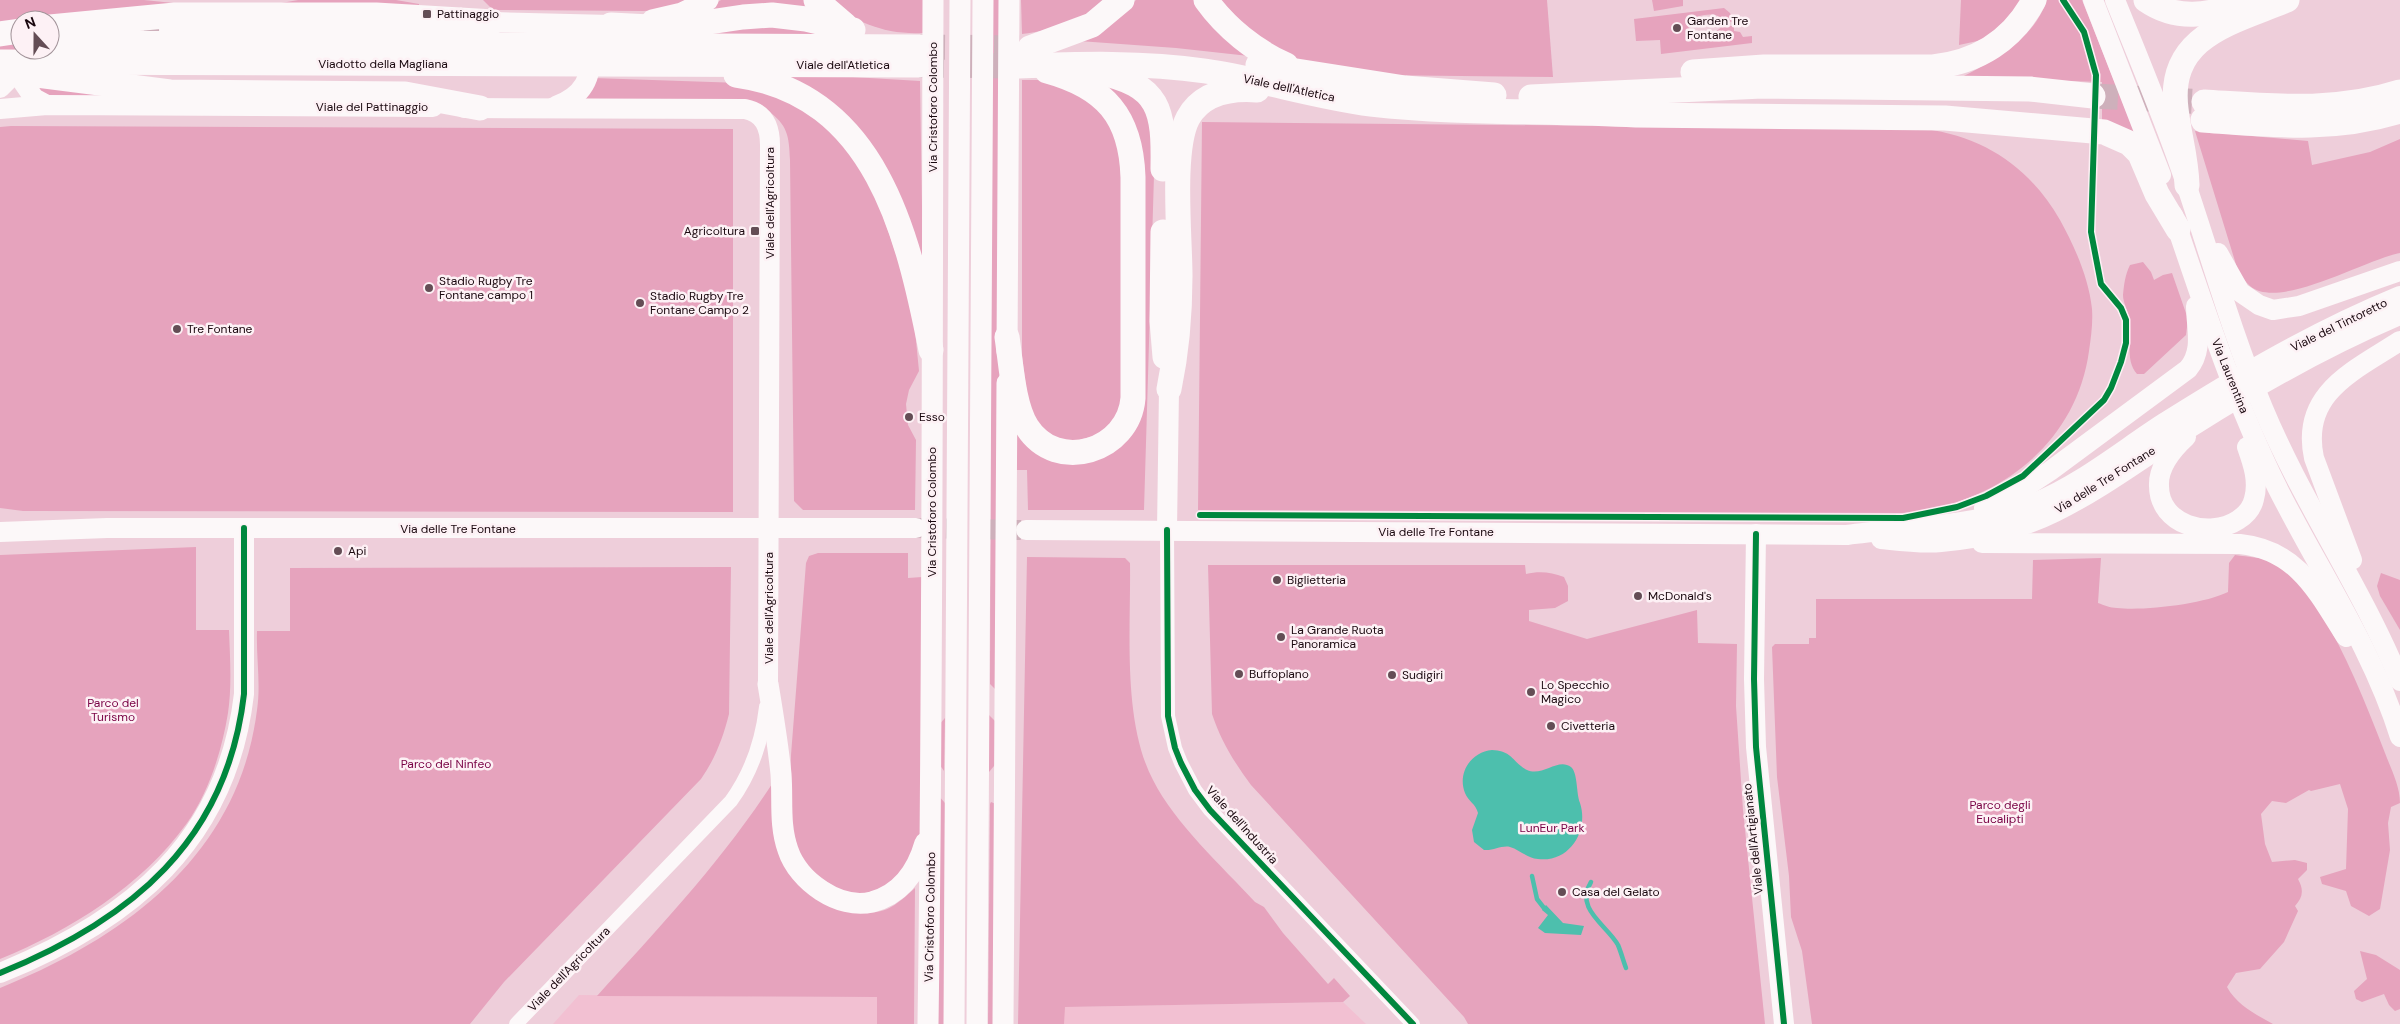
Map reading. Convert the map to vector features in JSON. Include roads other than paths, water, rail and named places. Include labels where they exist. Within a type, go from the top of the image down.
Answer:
[{"type":"highway","points":[[816,0],[835,18],[853,30]]},
{"type":"highway","points":[[1024,57],[1092,24],[1122,0]]},
{"type":"highway","points":[[1206,0],[1220,18],[1243,38],[1304,83]]},
{"type":"highway","points":[[1568,95],[1687,73],[1727,69],[1949,65],[1976,56],[1999,43],[2017,26],[2034,0]]},
{"type":"highway","points":[[2146,0],[2172,13],[2190,15],[2215,12],[2249,0]]},
{"type":"highway","points":[[2186,185],[2185,156],[2176,111],[2175,93],[2177,75],[2187,53],[2196,43],[2213,30],[2286,0]]},
{"type":"highway","points":[[60,26],[169,15],[376,15],[493,22]]},
{"type":"highway","points":[[611,25],[669,28],[742,17],[772,15],[806,19],[853,30]]},
{"type":"highway","name":"Viale dell'Atletica","points":[[769,65],[916,53],[853,30]]},
{"type":"highway","name":"Viadotto della Magliana","points":[[60,43],[769,65]]},
{"type":"highway","name":"Viale dell'Atletica","points":[[1024,57],[1127,50],[1206,58],[1304,83],[1370,104],[1449,110],[1532,113],[1589,112]]},
{"type":"highway","points":[[1007,338],[1020,412],[1025,424],[1035,437],[1049,447],[1073,453],[1100,447],[1118,434],[1129,418],[1133,398],[1133,177],[1130,143],[1116,114],[1096,92],[1073,79],[1024,57]]},
{"type":"highway","name":"Viale dell'Atletica","points":[[1024,57],[1053,66],[1124,64],[1183,68],[1251,78],[1304,83],[1522,97],[1568,95]]},
{"type":"highway","points":[[769,65],[803,97],[838,124],[863,153],[880,180],[894,208],[909,250],[931,360]]},
{"type":"highway","name":"Viadotto della Magliana","points":[[6,76],[769,65]]},
{"type":"highway","points":[[1053,66],[1098,72],[1131,82],[1150,96],[1160,115],[1163,150],[1162,320],[1169,389]]},
{"type":"highway","points":[[6,76],[170,92],[376,93],[414,95],[480,108]]},
{"type":"highway","points":[[1169,389],[1180,321],[1179,148],[1181,135],[1188,118],[1204,100],[1212,95],[1230,90],[1304,83]]},
{"type":"highway","points":[[1568,95],[1735,86],[2030,89],[2092,105],[2031,106],[1801,102],[1620,108],[1589,112]]},
{"type":"highway","points":[[2400,92],[2359,103],[2315,107],[2204,111],[2312,127],[2357,122],[2400,111]]},
{"type":"highway","points":[[1589,112],[1644,116],[1945,118],[2104,132],[2129,143],[2140,154],[2157,194],[2178,229]]},
{"type":"main road","points":[[169,30],[418,32],[493,22],[611,25],[673,16],[708,0]]},
{"type":"main road","name":"Via Cristoforo Colombo","points":[[928,1024],[932,775],[931,360],[933,0]]},
{"type":"main road","name":"Via Cristoforo Colombo","points":[[954,1024],[959,460],[957,314],[960,0]]},
{"type":"main road","points":[[977,1024],[983,0]]},
{"type":"main road","points":[[1003,1024],[1006,771],[1009,0]]},
{"type":"main road","name":"Via Laurentina","points":[[2093,0],[2140,118],[2220,354],[2276,484],[2341,602],[2391,684]]},
{"type":"main road","name":"Via Laurentina","points":[[2115,0],[2186,185],[2244,362],[2272,429],[2296,480],[2383,640],[2400,737]]},
{"type":"main road","points":[[552,108],[573,100],[585,86],[591,54],[584,24]]},
{"type":"main road","points":[[6,76],[34,98],[47,105]]},
{"type":"main road","name":"Viale del Pattinaggio","points":[[0,109],[47,105],[745,109]]},
{"type":"main road","name":"Viale dell'Agricoltura","points":[[745,109],[761,117],[770,135],[768,684]]},
{"type":"main road","points":[[2202,235],[2215,249],[2240,292],[2259,305],[2273,310],[2299,306],[2400,271]]},
{"type":"main road","points":[[1930,524],[1980,510],[2015,494],[2050,471],[2188,369],[2195,358],[2198,344],[2196,284]]},
{"type":"main road","name":"Viale del Tintoretto","points":[[2283,363],[2332,325],[2400,296]]},
{"type":"main road","points":[[931,360],[957,314]]},
{"type":"main road","name":"Viale del Tintoretto","points":[[2283,363],[2342,341],[2400,315]]},
{"type":"main road","points":[[2383,640],[2317,466],[2311,431],[2317,408],[2328,393],[2343,379],[2400,341]]},
{"type":"main road","points":[[2202,410],[2169,456],[2162,470],[2159,486],[2162,501],[2172,514],[2186,525],[2202,529],[2225,526],[2242,517],[2253,504],[2256,487],[2253,464],[2220,354]]},
{"type":"main road","name":"Via delle Tre Fontane","points":[[1847,535],[1982,518],[2043,500],[2283,363]]},
{"type":"main road","name":"Viale dell'Industria","points":[[1167,530],[1169,389]]},
{"type":"main road","name":"Via delle Tre Fontane","points":[[1026,530],[1847,535],[1890,540],[1940,542],[2005,530],[2054,512],[2202,410]]},
{"type":"main road","points":[[0,518],[42,530]]},
{"type":"main road","points":[[0,973],[60,946],[114,912],[144,888],[171,862],[195,832],[215,799],[235,747],[244,694],[244,528]]},
{"type":"main road","name":"Via delle Tre Fontane","points":[[0,532],[244,528],[916,528]]},
{"type":"main road","name":"Viale dell'Artigianato","points":[[1756,534],[1754,650],[1756,748],[1784,1024]]},
{"type":"main road","points":[[1940,542],[2240,544],[2269,550],[2288,560],[2305,578],[2391,684]]},
{"type":"main road","points":[[768,684],[781,776],[784,837],[791,859],[812,883],[828,894],[850,902],[868,903],[886,897],[900,888],[914,872],[922,853],[931,818]]},
{"type":"main road","points":[[979,690],[1006,711]]},
{"type":"main road","points":[[931,713],[956,692]]},
{"type":"main road","points":[[979,796],[1006,771]]},
{"type":"main road","points":[[932,775],[957,796]]},
{"type":"street","name":"Viale dell'Industria","points":[[1167,530],[1168,716],[1175,748],[1187,775],[1210,810],[1413,1024]]},
{"type":"street","name":"Viale dell'Agricoltura","points":[[516,1024],[705,829],[742,786],[759,748],[768,684]]},
{"type":"waterway","points":[[1532,876],[1537,899],[1544,908]]},
{"type":"waterway","points":[[1591,882],[1586,900],[1589,909],[1618,945],[1626,968]]},
{"type":"tunnel","points":[[114,32],[169,30]]},
{"type":"tunnel","points":[[920,47],[1020,48]]},
{"type":"tunnel","points":[[919,65],[1019,66]]},
{"type":"tunnel","points":[[2093,96],[2204,102]]},
{"type":"tunnel","points":[[916,528],[1021,530]]},
{"type":"place","name":"Pattinaggio","points":[[427,14]]},
{"type":"place","name":"Garden Tre Fontane","points":[[1677,28]]},
{"type":"place","name":"Agricoltura","points":[[755,231]]},
{"type":"place","name":"Stadio Rugby Tre Fontane campo 1","points":[[429,288]]},
{"type":"place","name":"Stadio Rugby Tre Fontane Campo 2","points":[[640,303]]},
{"type":"place","name":"Tre Fontane","points":[[177,329]]},
{"type":"place","name":"Esso","points":[[909,417]]},
{"type":"place","name":"Api","points":[[338,551]]},
{"type":"place","name":"Biglietteria","points":[[1277,580]]},
{"type":"place","name":"McDonald's","points":[[1638,596]]},
{"type":"place","name":"La Grande Ruota Panoramica","points":[[1281,637]]},
{"type":"place","name":"Buffoplano","points":[[1239,674]]},
{"type":"place","name":"Sudigiri","points":[[1392,675]]},
{"type":"place","name":"Lo Specchio Magico","points":[[1531,692]]},
{"type":"place","name":"Civetteria","points":[[1551,726]]},
{"type":"place","name":"Casa del Gelato","points":[[1562,892]]},
{"type":"park label","name":"Parco del Turismo","points":[[113,710]]},
{"type":"park label","name":"Parco del Ninfeo","points":[[446,764]]},
{"type":"park label","name":"Parco degli Eucalipti","points":[[2000,812]]},
{"type":"park label","name":"LunEur Park","points":[[1552,828]]}]
